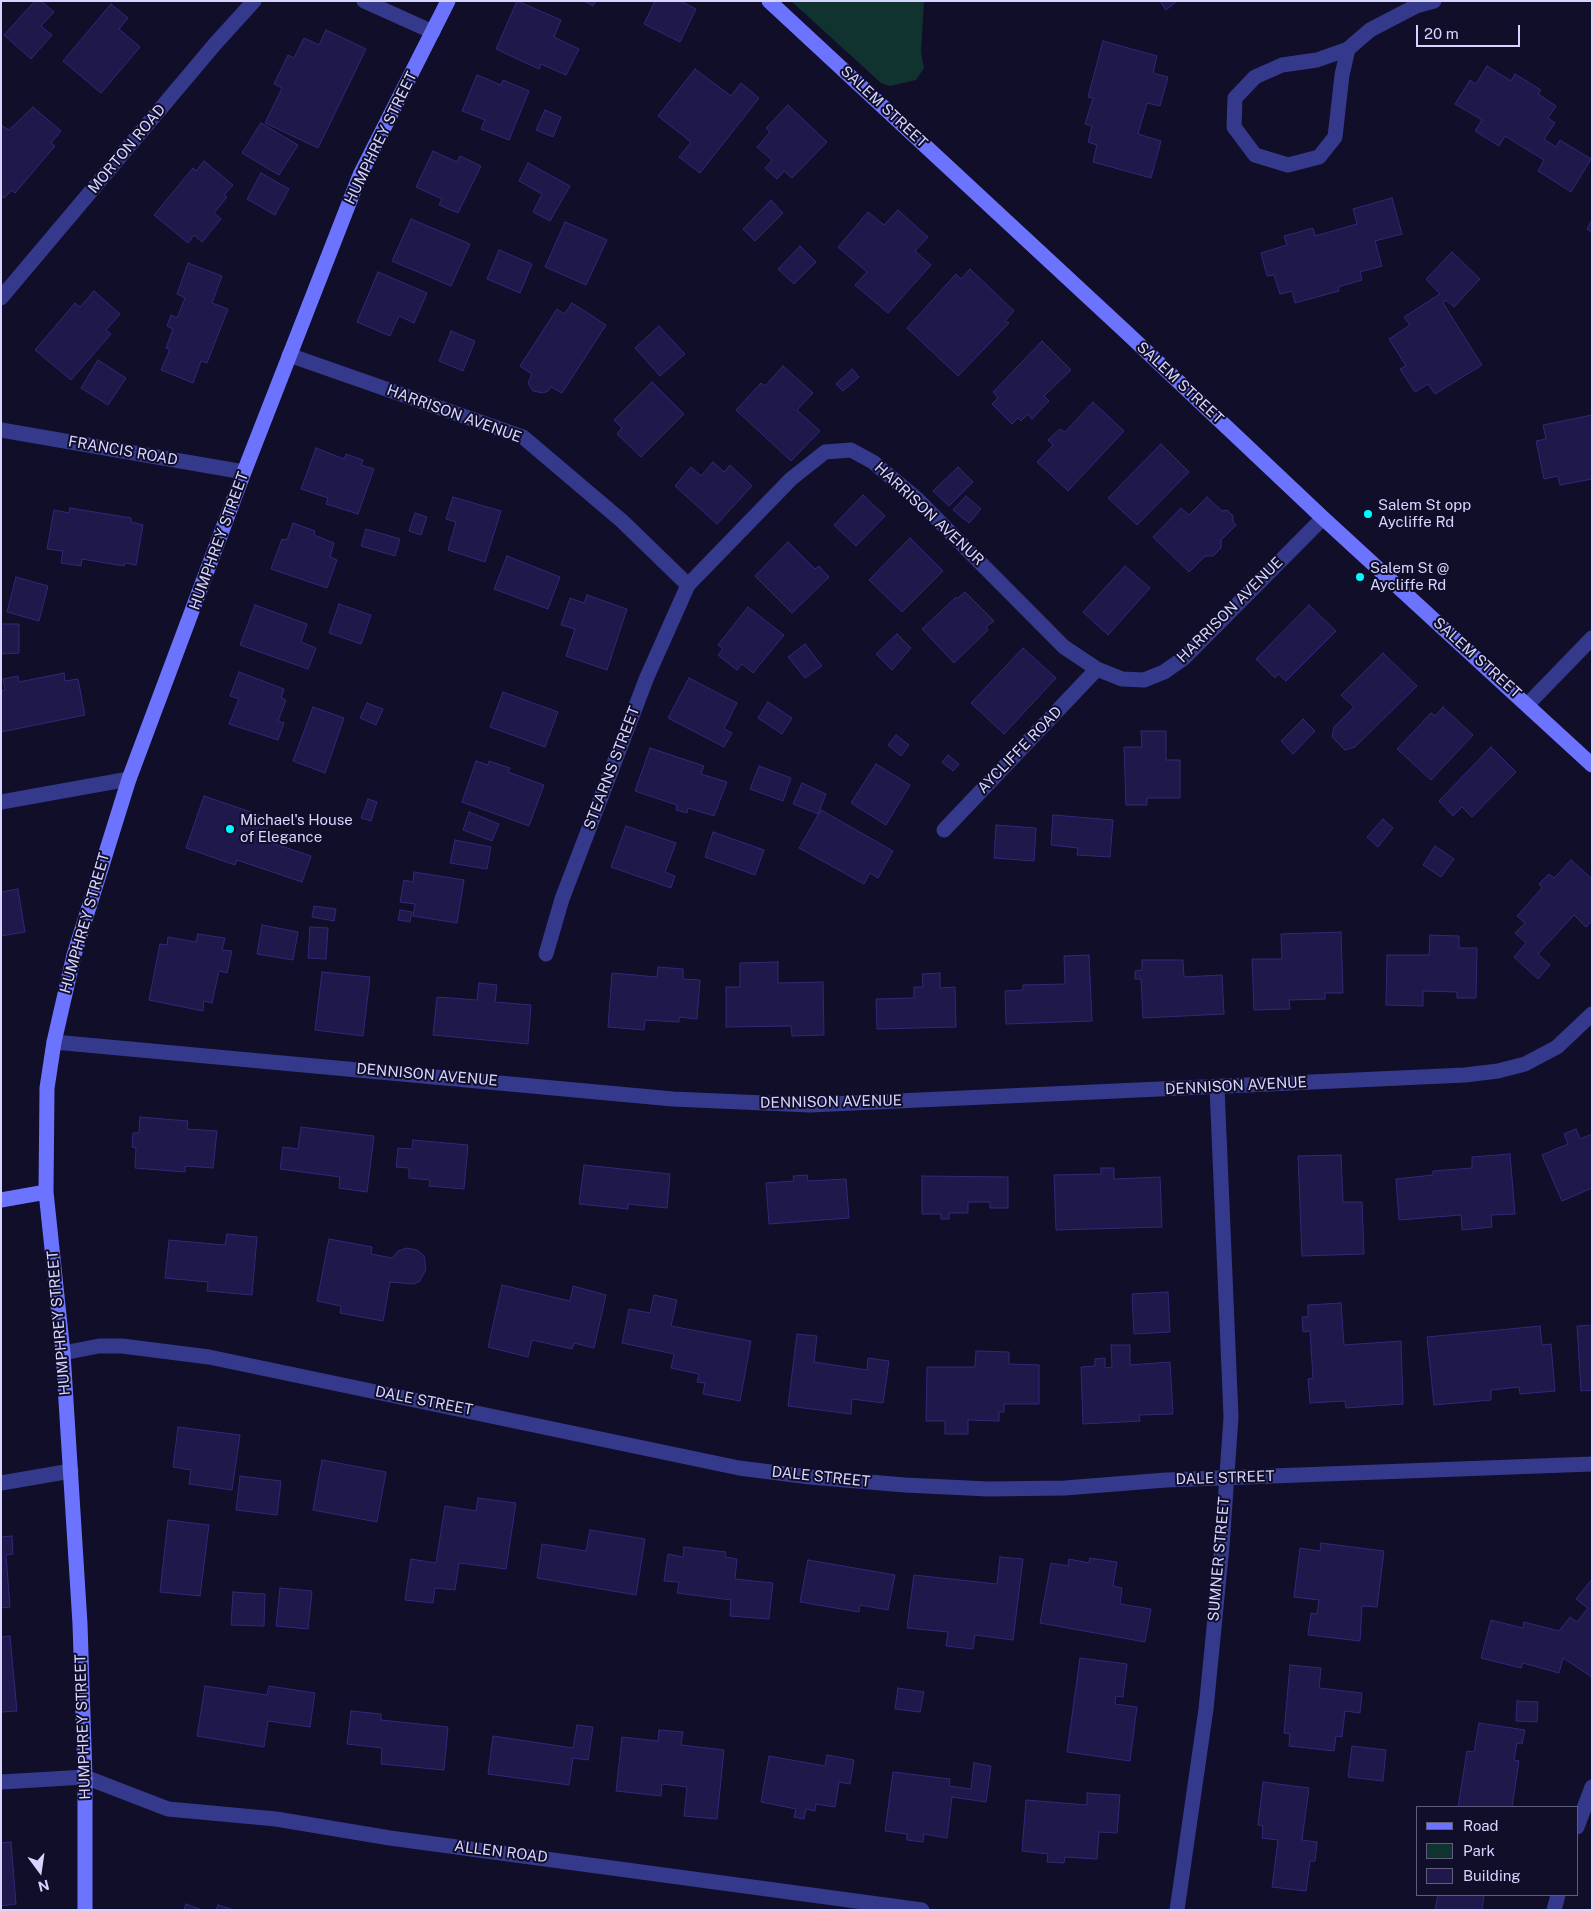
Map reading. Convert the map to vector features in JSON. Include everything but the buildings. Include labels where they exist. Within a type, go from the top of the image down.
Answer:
[{"type":"main road","name":"HUMPHREY STREET","points":[[85,1910],[85,1777],[80,1624],[63,1353],[46,1192],[47,1088],[54,1042],[74,955],[129,779],[244,472],[360,175],[448,1]]},
{"type":"main road","name":"SALEM STREET","points":[[769,1],[1078,287],[1323,518],[1592,764]]},
{"type":"main road","points":[[1,1200],[46,1192]]},
{"type":"street","name":"MORTON ROAD","points":[[1,298],[215,44],[254,1]]},
{"type":"street","points":[[364,1],[433,32]]},
{"type":"street","points":[[1348,49],[1342,75],[1339,116],[1335,137],[1319,156],[1288,166],[1254,155],[1234,127],[1235,98],[1255,77],[1282,65],[1317,60],[1348,49],[1370,30],[1416,6],[1434,1]]},
{"type":"street","name":"HARRISON AVENUE","points":[[289,356],[523,437],[622,521],[688,585]]},
{"type":"street","name":"FRANCIS ROAD","points":[[1,430],[244,472]]},
{"type":"street","name":"HARRISON AVENUR","points":[[688,585],[792,479],[825,452],[851,450],[873,462],[917,499],[1064,647],[1097,669]]},
{"type":"street","name":"HARRISON AVENUE","points":[[1097,669],[1122,679],[1144,680],[1164,672],[1184,658],[1323,518]]},
{"type":"street","name":"STEARNS STREET","points":[[546,954],[565,891],[647,677],[688,585]]},
{"type":"street","points":[[1528,704],[1592,638]]},
{"type":"street","name":"AYCLIFFE ROAD","points":[[944,830],[1097,669]]},
{"type":"street","points":[[1,802],[129,779]]},
{"type":"street","name":"DENNISON AVENUE","points":[[54,1042],[674,1099],[810,1105],[1416,1078],[1498,1071],[1525,1064],[1557,1047],[1592,1014]]},
{"type":"street","name":"SUMNER STREET","points":[[1177,1910],[1206,1709],[1222,1546],[1231,1417],[1217,1087]]},
{"type":"street","name":"DALE STREET","points":[[63,1353],[99,1346],[122,1346],[209,1357],[739,1468],[810,1477],[988,1489],[1065,1488],[1226,1478],[1592,1464]]},
{"type":"street","points":[[1,1482],[70,1471]]},
{"type":"street","points":[[1,1782],[85,1777]]},
{"type":"street","name":"ALLEN ROAD","points":[[85,1777],[168,1809],[276,1819],[390,1838],[922,1910]]},
{"type":"street","points":[[1578,1824],[1592,1787]]},
{"type":"street","points":[[1554,1910],[1558,1896]]},
{"type":"green space","points":[[791,1],[924,1],[921,52],[924,68],[916,80],[890,86],[881,83]]},
{"type":"place","name":"Salem St opp Aycliffe Rd","points":[[1368,514]]},
{"type":"place","name":"Salem St @ Aycliffe Rd","points":[[1360,577]]},
{"type":"place","name":"Michael's House of Elegance","points":[[230,829]]}]
